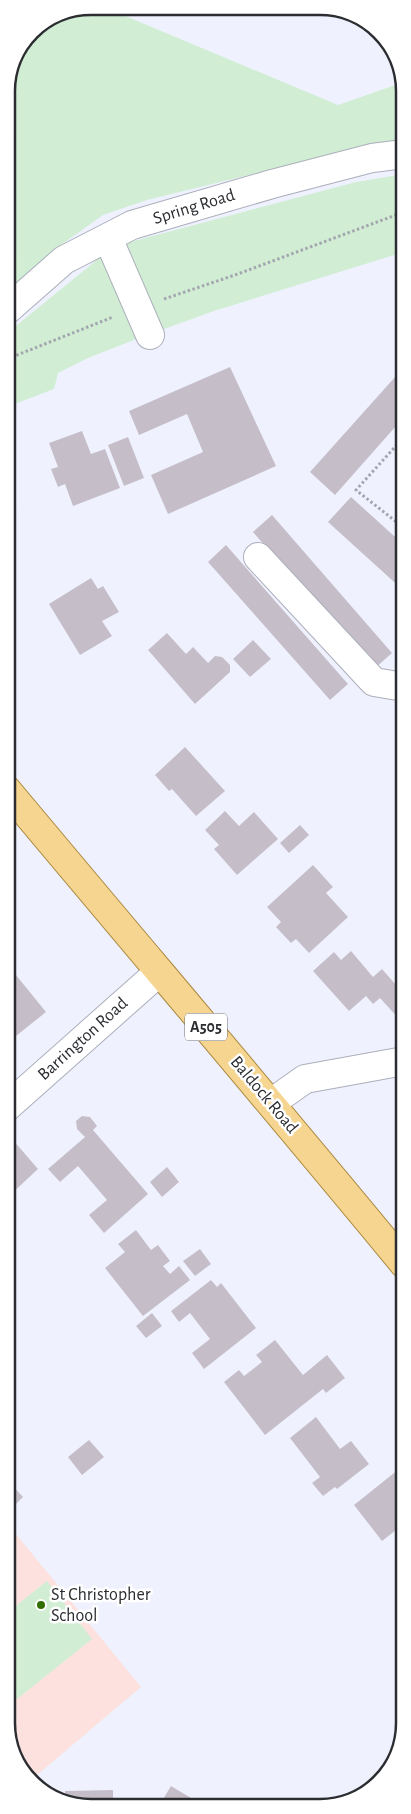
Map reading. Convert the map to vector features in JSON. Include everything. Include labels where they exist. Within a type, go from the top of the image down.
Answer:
[{"type":"main road","name":"Baldock Road","points":[[15,800],[396,1254]]},
{"type":"street","name":"Spring Road","points":[[15,303],[64,260],[132,226],[272,184],[372,158],[396,155]]},
{"type":"street","points":[[108,238],[150,335]]},
{"type":"street","points":[[258,557],[374,682],[396,686]]},
{"type":"street","name":"Barrington Road","points":[[15,1099],[159,972]]},
{"type":"street","points":[[271,1103],[305,1079],[396,1063]]},
{"type":"path","points":[[15,356],[138,308],[396,215]]},
{"type":"path","points":[[396,446],[356,490],[396,522]]},
{"type":"shaded area","name":"St Christopher School","points":[[15,1533],[141,1687],[36,1776],[23,1757],[19,1747],[15,1723]]},
{"type":"green space","points":[[123,15],[338,105],[395,85],[396,144],[282,167],[147,200],[103,215],[61,245],[15,283],[15,86],[23,57],[31,45],[41,34],[62,21],[76,16]]},
{"type":"green space","points":[[396,175],[396,254],[214,311],[156,332],[119,245],[356,182]]},
{"type":"green space","points":[[103,255],[139,338],[88,358],[58,373],[54,389],[15,404],[15,326]]},
{"type":"green space","points":[[47,1581],[92,1639],[15,1701],[15,1607]]},
{"type":"building","points":[[230,367],[276,466],[168,514],[151,475],[203,452],[187,414],[139,435],[129,411]]},
{"type":"building","points":[[396,376],[396,426],[335,495],[310,472]]},
{"type":"building","points":[[82,431],[91,454],[105,449],[120,488],[73,506],[65,484],[58,487],[51,469],[58,467],[49,443]]},
{"type":"building","points":[[128,437],[144,478],[124,486],[108,445]]},
{"type":"building","points":[[351,497],[396,538],[396,584],[328,522]]},
{"type":"building","points":[[272,515],[392,653],[374,669],[253,532]]},
{"type":"building","points":[[226,545],[348,684],[330,700],[208,562]]},
{"type":"building","points":[[91,578],[98,589],[103,586],[119,612],[102,621],[112,636],[80,655],[49,604]]},
{"type":"building","points":[[167,633],[186,654],[193,647],[208,663],[215,656],[222,657],[230,665],[230,672],[195,704],[148,650]]},
{"type":"building","points":[[253,640],[271,659],[250,677],[233,659]]},
{"type":"building","points":[[185,747],[225,791],[196,816],[172,789],[169,791],[155,775]]},
{"type":"building","points":[[225,811],[239,826],[254,812],[278,839],[237,875],[214,849],[219,845],[205,830]]},
{"type":"building","points":[[300,825],[309,835],[289,853],[280,843]]},
{"type":"building","points":[[313,865],[333,887],[326,893],[348,917],[309,953],[296,939],[291,943],[276,927],[281,922],[267,907]]},
{"type":"building","points":[[351,951],[373,977],[382,969],[396,985],[396,1016],[380,998],[373,1004],[366,996],[349,1011],[313,971],[334,952],[341,960]]},
{"type":"building","points":[[15,974],[46,1012],[16,1036],[15,1035]]},
{"type":"building","points":[[82,1116],[90,1117],[97,1126],[93,1130],[148,1194],[104,1233],[89,1215],[107,1200],[78,1166],[60,1182],[48,1169],[85,1137],[77,1129],[76,1121]]},
{"type":"building","points":[[15,1142],[38,1169],[15,1190]]},
{"type":"building","points":[[167,1167],[179,1182],[162,1197],[150,1182]]},
{"type":"building","points":[[136,1230],[151,1250],[158,1245],[170,1261],[163,1266],[170,1274],[179,1266],[190,1280],[143,1316],[105,1268],[125,1252],[118,1244]]},
{"type":"building","points":[[200,1249],[211,1264],[195,1276],[183,1261]]},
{"type":"building","points":[[211,1280],[217,1287],[221,1283],[256,1328],[204,1369],[192,1353],[210,1339],[190,1313],[179,1322],[171,1311]]},
{"type":"building","points":[[152,1313],[162,1326],[146,1338],[136,1326]]},
{"type":"building","points":[[275,1340],[303,1375],[327,1355],[345,1378],[326,1393],[323,1389],[265,1435],[224,1382],[239,1370],[244,1376],[262,1362],[256,1355]]},
{"type":"building","points":[[316,1417],[340,1449],[351,1441],[369,1464],[337,1489],[335,1487],[323,1496],[312,1483],[320,1477],[290,1438]]},
{"type":"building","points":[[89,1440],[104,1457],[82,1475],[68,1457]]},
{"type":"building","points":[[396,1471],[396,1530],[382,1541],[354,1505]]},
{"type":"building","points":[[15,1488],[23,1497],[15,1505]]},
{"type":"building","points":[[171,1786],[193,1799],[163,1799]]},
{"type":"building","points":[[113,1790],[113,1799],[76,1798],[65,1794],[65,1791]]},
{"type":"place","name":"St Christopher School","points":[[41,1605]]}]
